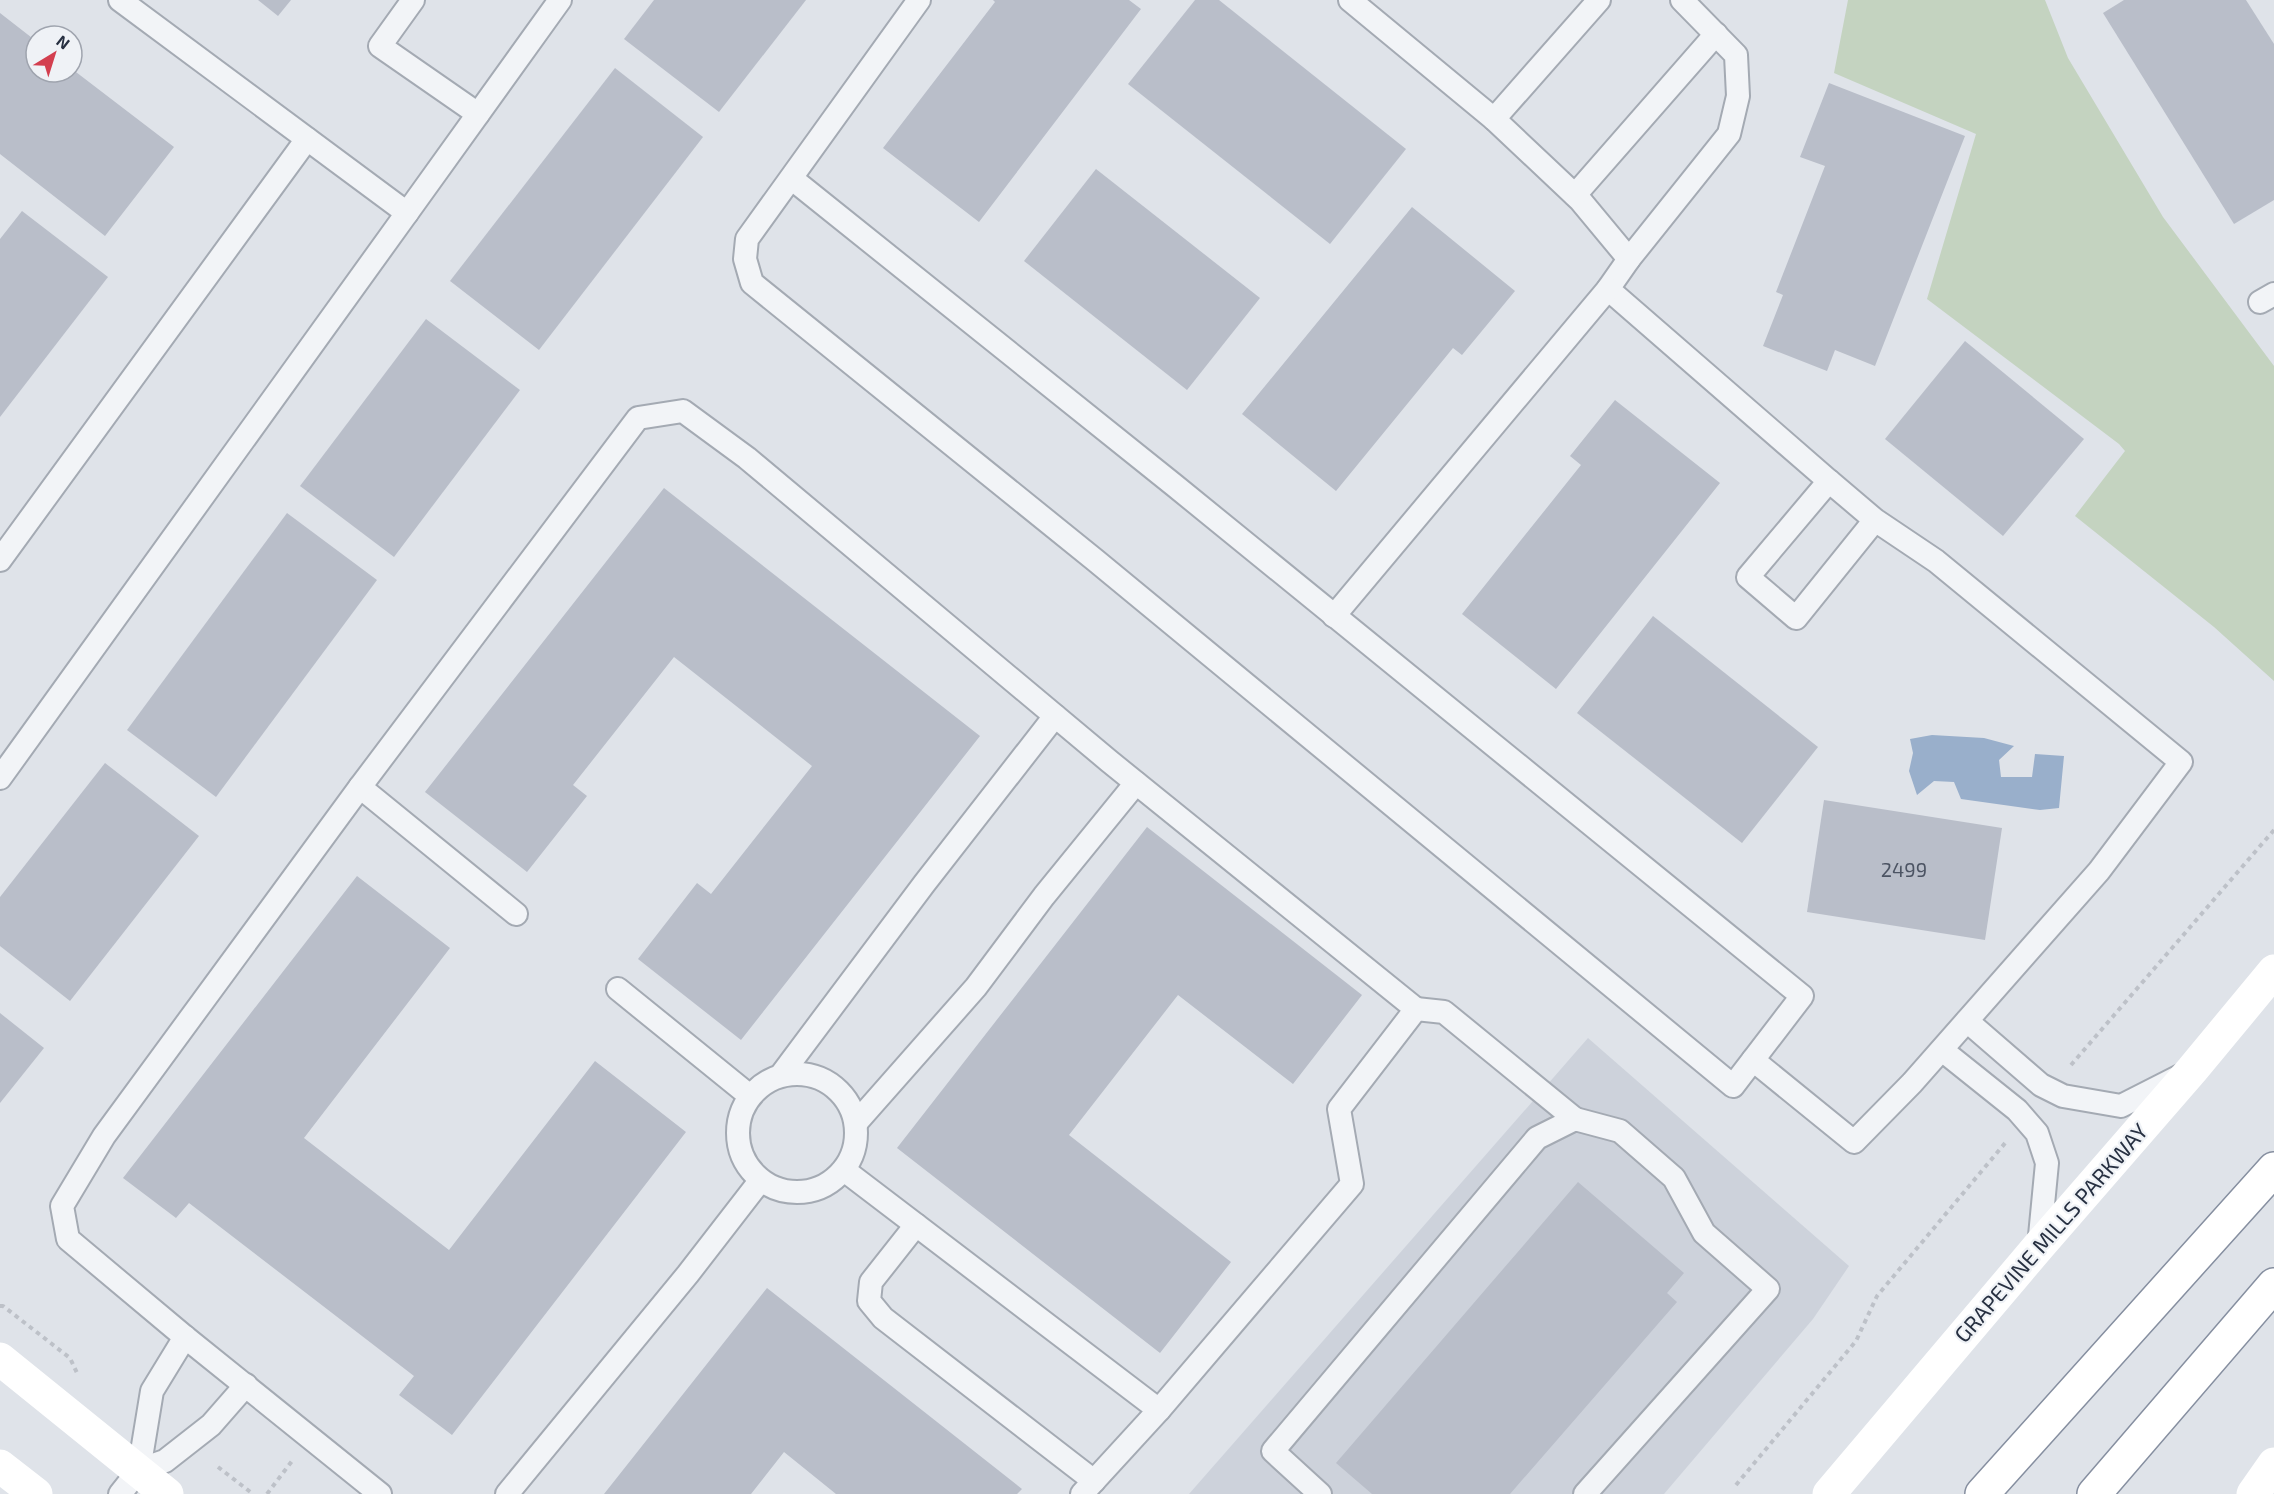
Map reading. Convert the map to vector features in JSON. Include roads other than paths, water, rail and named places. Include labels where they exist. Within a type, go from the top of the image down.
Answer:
[{"type":"main road","name":"GRAPEVINE MILLS PARKWAY","points":[[1829,1494],[2274,971]]},
{"type":"main road","points":[[1982,1494],[2274,1169]]},
{"type":"main road","points":[[2094,1494],[2274,1285]]},
{"type":"main road","points":[[0,1359],[129,1482],[167,1494]]},
{"type":"main road","points":[[2253,1494],[2274,1464]]},
{"type":"main road","points":[[0,1466],[36,1494]]},
{"type":"lane","points":[[120,0],[407,213]]},
{"type":"lane","points":[[413,0],[380,46],[478,114]]},
{"type":"lane","points":[[0,778],[560,0]]},
{"type":"lane","points":[[791,178],[1802,996],[1733,1086],[1095,560],[752,283],[745,259],[747,239],[919,0]]},
{"type":"lane","points":[[1350,0],[1494,119],[1575,195],[1629,260]]},
{"type":"lane","points":[[1494,119],[1599,0]]},
{"type":"lane","points":[[1334,616],[1608,289],[1729,134],[1738,96],[1736,55],[1682,0]]},
{"type":"lane","points":[[1575,195],[1716,34]]},
{"type":"lane","points":[[0,560],[306,139]]},
{"type":"lane","points":[[1608,289],[1875,520],[1936,561],[2181,762],[2099,871],[1942,1050],[1854,1142],[1753,1060]]},
{"type":"lane","points":[[380,1494],[185,1337],[68,1239],[62,1206],[104,1136],[360,787],[638,418],[683,411],[747,458],[1136,783],[1416,1009],[1444,1012],[1575,1119],[1620,1131],[1674,1178],[1704,1233],[1768,1289],[1593,1491]]},
{"type":"lane","points":[[1829,481],[1748,577],[1796,618],[1875,520]]},
{"type":"lane","points":[[781,1075],[924,884],[1055,716]]},
{"type":"lane","points":[[855,1123],[976,987],[1044,896],[1136,783]]},
{"type":"lane","points":[[360,787],[516,914]]},
{"type":"lane","points":[[618,989],[750,1096]]},
{"type":"lane","points":[[916,1225],[871,1282],[869,1301],[883,1318],[1088,1488],[1159,1410],[1352,1184],[1339,1109],[1416,1009]]},
{"type":"lane","points":[[1967,1021],[2041,1085],[2063,1096],[2121,1106],[2192,1070]]},
{"type":"lane","points":[[1942,1050],[2017,1110],[2037,1133],[2047,1163],[2039,1246]]},
{"type":"lane","points":[[781,1075],[814,1076],[842,1093],[855,1123],[855,1148],[844,1170],[827,1185],[805,1193],[781,1191],[760,1181],[742,1158],[736,1127],[750,1096],[762,1084],[781,1075]]},
{"type":"lane","points":[[1320,1494],[1273,1451],[1537,1138],[1575,1119]]},
{"type":"lane","points":[[844,1170],[1159,1410]]},
{"type":"lane","points":[[507,1494],[688,1274],[760,1181]]},
{"type":"lane","points":[[129,1482],[152,1391],[185,1337]]},
{"type":"lane","points":[[129,1482],[165,1461],[211,1425],[246,1385]]},
{"type":"water","points":[[1932,735],[1984,738],[2014,746],[1999,760],[2001,777],[2032,777],[2035,754],[2064,756],[2059,808],[2040,810],[1961,799],[1954,782],[1934,781],[1917,795],[1909,771],[1913,753],[1910,739]]}]
